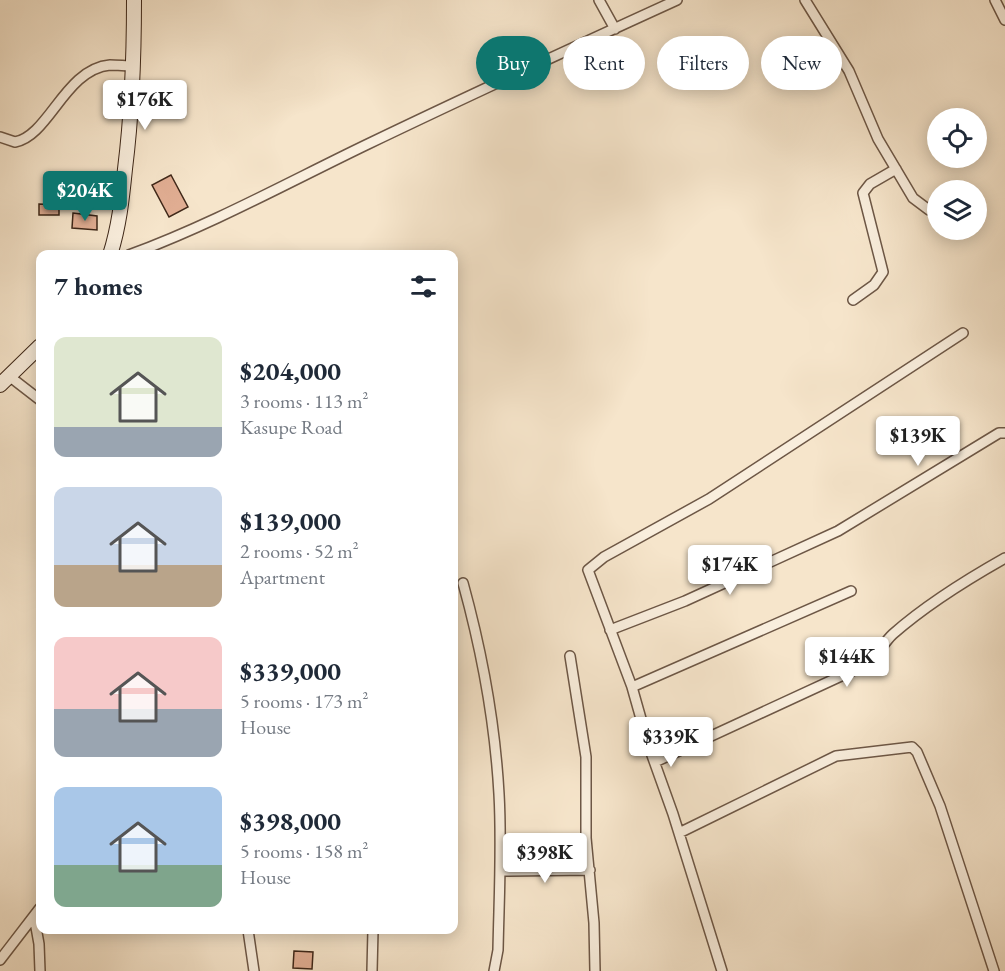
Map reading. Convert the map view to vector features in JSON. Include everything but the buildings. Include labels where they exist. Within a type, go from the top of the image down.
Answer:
[{"type":"street","points":[[112,250],[119,225],[134,66],[134,0]]},
{"type":"street","points":[[599,0],[615,29]]},
{"type":"street","points":[[143,250],[468,96],[678,0]]},
{"type":"street","points":[[805,0],[849,71],[878,139],[913,198],[927,208]]},
{"type":"street","points":[[995,0],[1005,20]]},
{"type":"street","points":[[0,137],[15,142],[30,135],[63,96],[91,73],[110,65],[134,66]]},
{"type":"street","points":[[853,300],[874,285],[884,272],[863,193],[870,184],[896,169]]},
{"type":"street","points":[[722,971],[632,687],[588,574],[591,566],[709,499],[963,333]]},
{"type":"street","points":[[36,350],[4,380],[36,398]]},
{"type":"street","points":[[610,630],[685,601],[838,531],[999,433],[1005,433]]},
{"type":"street","points":[[655,762],[865,664],[877,656],[893,634],[929,606],[1005,558]]},
{"type":"street","points":[[463,583],[484,667],[494,736],[499,795],[498,950],[494,971]]},
{"type":"street","points":[[632,687],[851,591]]},
{"type":"street","points":[[570,656],[586,758],[585,807],[595,971]]},
{"type":"street","points":[[679,832],[836,756],[912,747],[917,752],[940,806],[994,971]]},
{"type":"street","points":[[500,871],[590,870]]},
{"type":"street","points":[[0,960],[36,913]]},
{"type":"street","points":[[34,916],[36,927]]},
{"type":"street","points":[[37,934],[40,971]]},
{"type":"street","points":[[249,934],[254,971]]},
{"type":"street","points":[[372,971],[373,934]]}]
